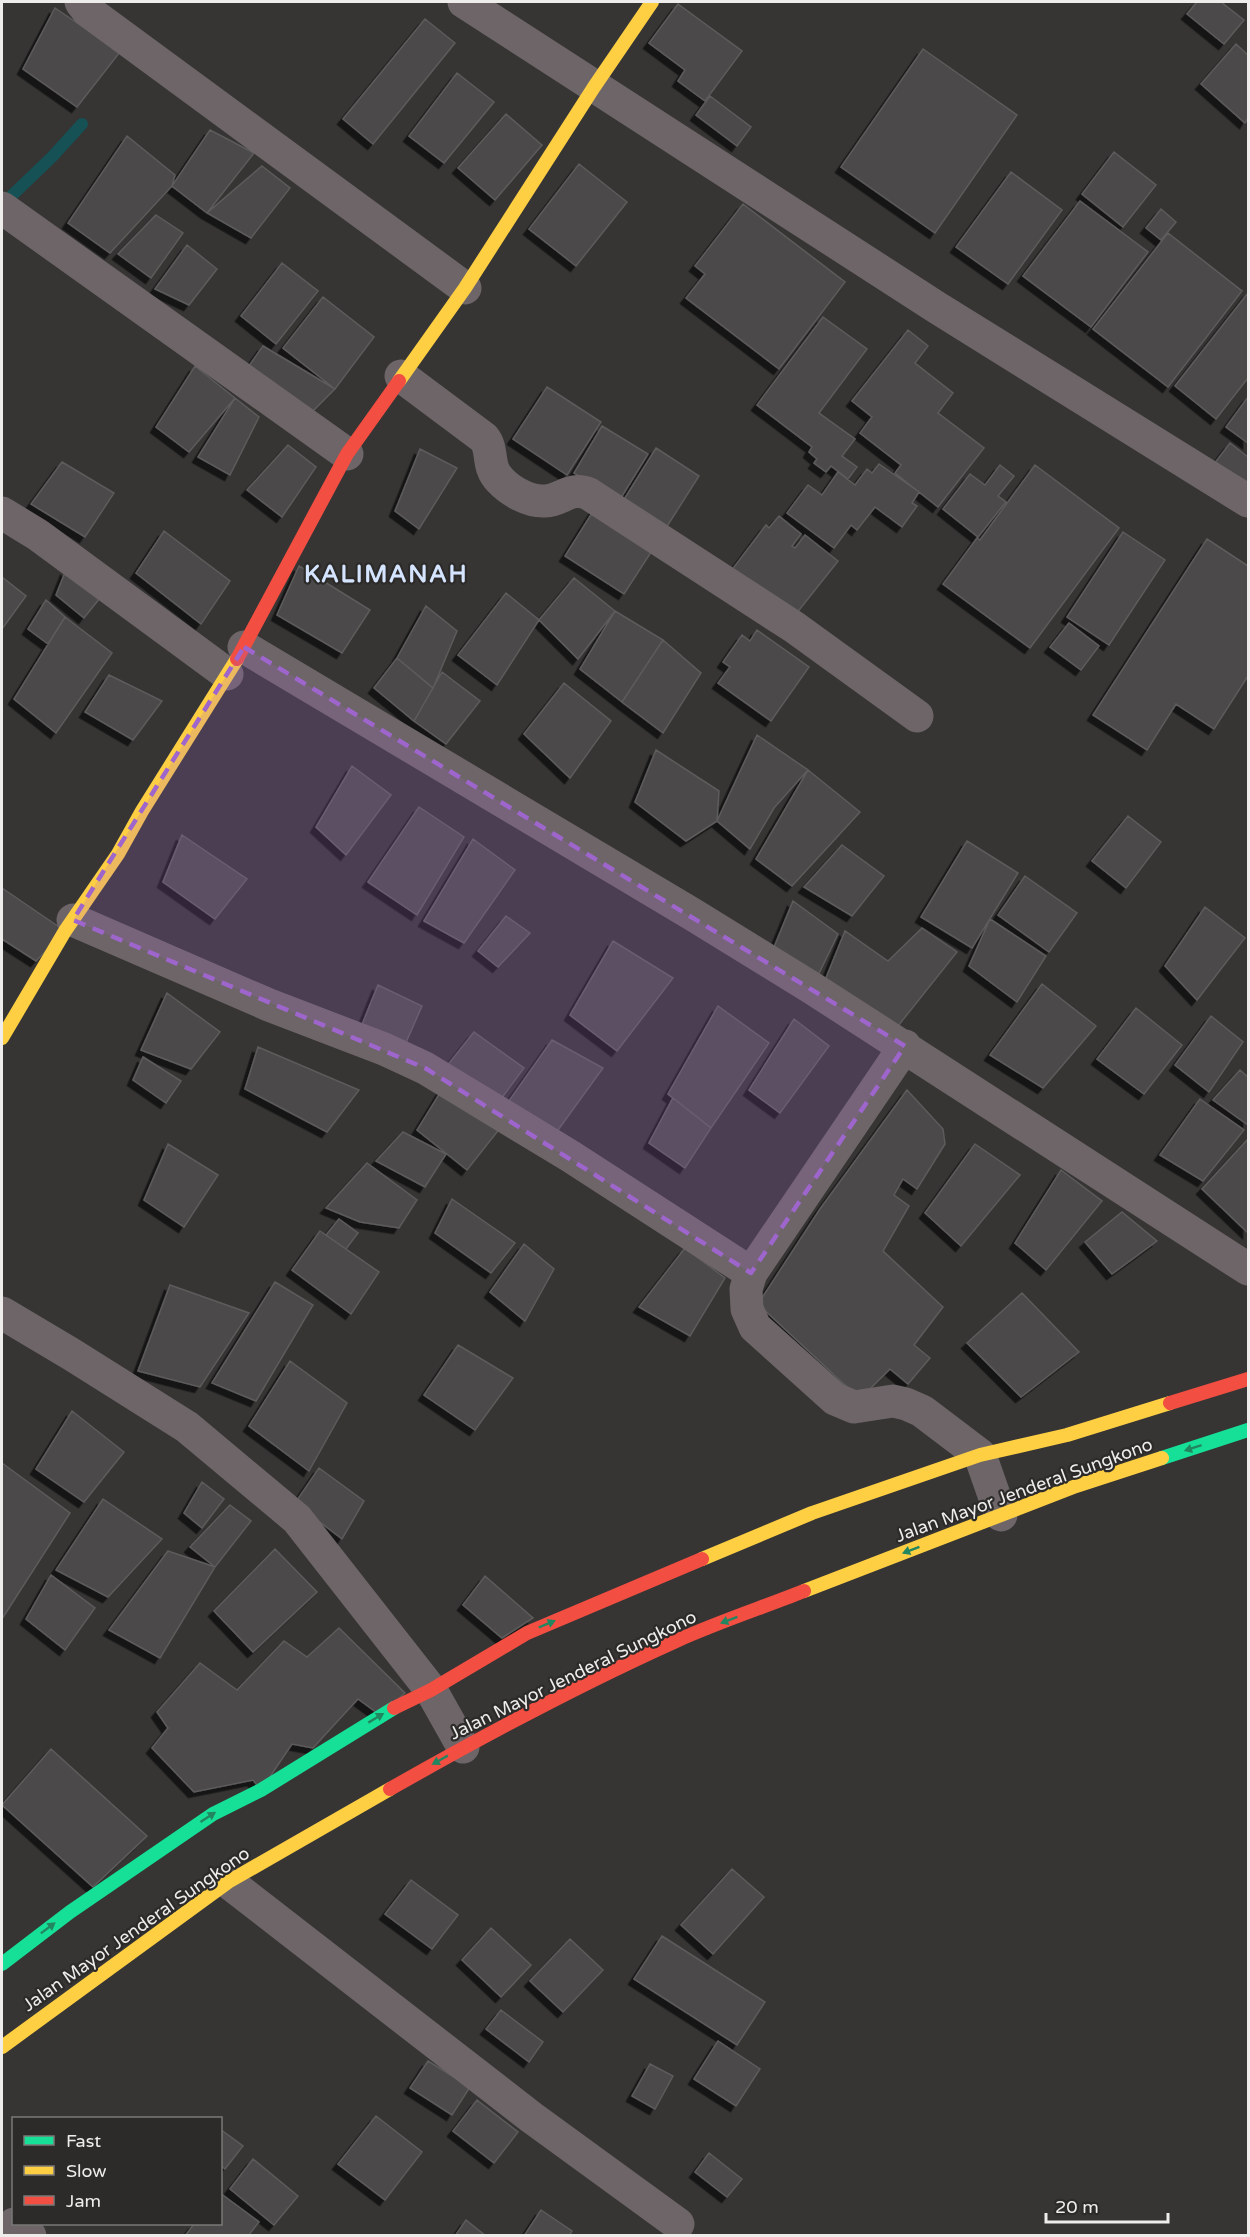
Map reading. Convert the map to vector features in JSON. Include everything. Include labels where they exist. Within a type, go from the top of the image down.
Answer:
[{"type":"main road","points":[[2,1038],[73,920],[118,854],[142,811],[236,661],[347,454],[465,288],[594,87],[652,2]]},
{"type":"main road","name":"Jalan Mayor Jenderal Sungkono","points":[[2,1964],[70,1912],[213,1814],[261,1790],[380,1715],[431,1690],[527,1633],[812,1513],[980,1455],[1067,1435],[1248,1379]]},
{"type":"main road","name":"Jalan Mayor Jenderal Sungkono","points":[[2,2047],[228,1882],[463,1747],[551,1701],[678,1640],[1076,1486],[1248,1430]]},
{"type":"street","points":[[81,2],[88,11],[465,288]]},
{"type":"street","points":[[464,2],[936,307],[1248,501]]},
{"type":"street","points":[[11,215],[347,454]]},
{"type":"street","points":[[401,376],[489,443],[490,464],[498,478],[510,490],[531,499],[545,501],[575,490],[589,494],[794,627],[917,716]]},
{"type":"street","points":[[2,513],[236,661],[692,914],[904,1046],[1248,1269]]},
{"type":"street","points":[[73,920],[269,1005],[384,1049],[425,1068],[570,1156],[751,1274]]},
{"type":"street","points":[[904,1046],[751,1274],[746,1289],[747,1309],[755,1327],[835,1399],[854,1407],[893,1401],[906,1404],[922,1411],[980,1455],[1001,1515]]},
{"type":"street","points":[[2,1313],[187,1427],[297,1519],[431,1690],[463,1747]]},
{"type":"street","points":[[228,1882],[531,2117],[678,2224]]},
{"type":"street","points":[[17,2225],[30,2235]]},
{"type":"highlighted area","points":[[244,647],[905,1046],[751,1273],[425,1068],[73,920]]},
{"type":"building","points":[[1197,2],[1221,2],[1244,20],[1224,44],[1187,14]]},
{"type":"building","points":[[678,4],[742,51],[705,101],[678,81],[685,70],[649,43]]},
{"type":"building","points":[[55,8],[120,52],[77,107],[23,69]]},
{"type":"building","points":[[425,19],[455,43],[373,144],[343,119]]},
{"type":"building","points":[[1236,44],[1248,55],[1248,118],[1245,123],[1201,84]]},
{"type":"building","points":[[923,49],[1017,115],[935,233],[841,167]]},
{"type":"building","points":[[457,73],[494,102],[444,163],[409,136]]},
{"type":"building","points":[[710,96],[751,127],[737,146],[696,115]]},
{"type":"building","points":[[506,114],[542,145],[495,200],[458,168]]},
{"type":"building","points":[[210,130],[254,153],[207,213],[172,186]]},
{"type":"building","points":[[127,136],[175,175],[172,186],[110,253],[68,223]]},
{"type":"building","points":[[1114,152],[1156,185],[1123,227],[1082,194]]},
{"type":"building","points":[[579,164],[627,202],[576,266],[529,229]]},
{"type":"building","points":[[262,166],[290,188],[251,238],[207,213]]},
{"type":"building","points":[[1011,172],[1062,210],[1008,284],[956,247]]},
{"type":"building","points":[[1080,201],[1148,252],[1091,327],[1023,276]]},
{"type":"building","points":[[743,204],[845,282],[779,369],[686,298],[705,274],[695,266]]},
{"type":"building","points":[[1161,209],[1176,222],[1161,240],[1146,228]]},
{"type":"building","points":[[156,215],[183,233],[151,278],[118,254]]},
{"type":"building","points":[[1168,233],[1242,291],[1168,387],[1093,329]]},
{"type":"building","points":[[187,245],[217,269],[189,305],[155,289]]},
{"type":"building","points":[[282,263],[318,291],[276,344],[241,316]]},
{"type":"building","points":[[1248,293],[1248,378],[1216,419],[1175,386]]},
{"type":"building","points":[[323,297],[374,337],[335,389],[283,348]]},
{"type":"building","points":[[823,317],[867,349],[819,413],[855,439],[842,456],[857,467],[848,479],[831,466],[826,472],[814,463],[817,459],[809,452],[812,447],[757,405]]},
{"type":"building","points":[[908,330],[928,346],[915,363],[953,393],[938,413],[984,448],[938,507],[895,473],[901,465],[860,433],[872,417],[852,401]]},
{"type":"building","points":[[263,346],[335,389],[312,412],[246,370]]},
{"type":"building","points":[[195,366],[235,398],[189,452],[156,427]]},
{"type":"building","points":[[547,387],[601,422],[567,475],[513,439]]},
{"type":"building","points":[[1248,397],[1248,443],[1226,427]]},
{"type":"building","points":[[235,398],[259,417],[230,475],[198,457]]},
{"type":"building","points":[[602,426],[648,454],[619,501],[574,473]]},
{"type":"building","points":[[1230,443],[1248,457],[1248,489],[1214,464]]},
{"type":"building","points":[[288,445],[316,467],[282,517],[247,490]]},
{"type":"building","points":[[656,448],[699,476],[666,528],[623,501]]},
{"type":"building","points":[[420,449],[457,468],[419,529],[395,511]]},
{"type":"building","points":[[62,462],[114,493],[85,537],[31,504]]},
{"type":"building","points":[[879,464],[919,492],[912,503],[917,506],[902,527],[875,507],[857,530],[851,525],[834,548],[787,513],[808,485],[822,495],[838,472],[855,485],[867,469],[872,473]]},
{"type":"building","points":[[1000,465],[1014,476],[998,496],[1006,502],[978,537],[943,509],[970,474],[985,485]]},
{"type":"building","points":[[1035,465],[1119,528],[1030,648],[943,584],[977,538],[980,540]]},
{"type":"building","points":[[597,505],[657,543],[624,594],[565,556]]},
{"type":"building","points":[[779,516],[801,534],[792,546],[795,548],[805,535],[838,561],[792,619],[731,571],[766,525],[769,528]]},
{"type":"building","points":[[164,531],[230,581],[201,624],[136,573]]},
{"type":"building","points":[[1123,532],[1165,560],[1109,645],[1067,617]]},
{"type":"building","points":[[1207,539],[1248,566],[1248,676],[1214,729],[1176,704],[1147,750],[1093,715]]},
{"type":"building","points":[[299,566],[370,610],[342,653],[277,615]]},
{"type":"building","points":[[66,570],[100,598],[84,618],[56,595]]},
{"type":"building","points":[[2,577],[26,596],[2,629]]},
{"type":"building","points":[[574,578],[615,611],[578,659],[539,620]]},
{"type":"building","points":[[506,593],[539,620],[497,685],[458,655]]},
{"type":"building","points":[[46,600],[65,617],[48,644],[28,629]]},
{"type":"building","points":[[426,606],[457,631],[433,688],[397,658]]},
{"type":"building","points":[[615,611],[663,640],[622,702],[580,669]]},
{"type":"building","points":[[65,617],[112,653],[56,733],[14,699]]},
{"type":"building","points":[[1069,623],[1099,646],[1081,670],[1050,647]]},
{"type":"building","points":[[757,630],[809,667],[771,721],[718,683],[730,667],[723,662],[742,635],[750,641]]},
{"type":"building","points":[[663,640],[701,673],[663,733],[622,702]]},
{"type":"building","points":[[397,658],[433,688],[414,721],[374,688]]},
{"type":"building","points":[[442,672],[480,701],[446,744],[414,721]]},
{"type":"building","points":[[109,675],[162,701],[133,740],[85,712]]},
{"type":"building","points":[[564,683],[611,721],[570,778],[524,734]]},
{"type":"building","points":[[757,735],[808,770],[774,808],[750,849],[717,821]]},
{"type":"building","points":[[656,750],[719,791],[717,821],[686,841],[635,802]]},
{"type":"building","points":[[352,766],[391,795],[346,855],[316,827]]},
{"type":"building","points":[[808,770],[860,812],[792,886],[756,859]]},
{"type":"building","points":[[419,807],[464,837],[417,915],[368,882]]},
{"type":"building","points":[[1128,816],[1161,842],[1126,888],[1092,861]]},
{"type":"building","points":[[182,835],[247,879],[215,919],[163,882]]},
{"type":"building","points":[[473,839],[515,870],[464,943],[424,921]]},
{"type":"building","points":[[967,841],[1018,873],[972,948],[921,917]]},
{"type":"building","points":[[842,845],[884,876],[852,916],[804,887]]},
{"type":"building","points":[[1025,876],[1077,913],[1049,952],[998,915]]},
{"type":"building","points":[[2,888],[65,931],[36,961],[2,939]]},
{"type":"building","points":[[793,901],[838,934],[812,988],[772,952]]},
{"type":"building","points":[[1205,907],[1245,938],[1197,1000],[1165,966]]},
{"type":"building","points":[[506,916],[530,933],[498,967],[478,951]]},
{"type":"building","points":[[990,919],[1046,956],[1017,1002],[969,966]]},
{"type":"building","points":[[922,928],[957,952],[898,1026],[824,983],[845,931],[888,961]]},
{"type":"building","points":[[613,941],[673,978],[617,1051],[570,1015]]},
{"type":"building","points":[[1042,984],[1096,1026],[1043,1088],[990,1055]]},
{"type":"building","points":[[378,985],[422,1006],[404,1047],[359,1032]]},
{"type":"building","points":[[167,993],[220,1032],[191,1069],[141,1050]]},
{"type":"building","points":[[718,1006],[769,1043],[711,1128],[668,1094]]},
{"type":"building","points":[[1136,1008],[1182,1045],[1144,1094],[1097,1059]]},
{"type":"building","points":[[1211,1016],[1243,1042],[1209,1092],[1175,1065]]},
{"type":"building","points":[[794,1019],[829,1046],[780,1113],[749,1090]]},
{"type":"building","points":[[474,1032],[524,1068],[498,1103],[446,1067]]},
{"type":"building","points":[[552,1040],[603,1068],[553,1137],[506,1105]]},
{"type":"building","points":[[258,1047],[359,1090],[327,1132],[245,1089]]},
{"type":"building","points":[[143,1057],[181,1081],[166,1103],[133,1080]]},
{"type":"building","points":[[1240,1070],[1248,1077],[1248,1125],[1213,1100]]},
{"type":"building","points":[[443,1088],[501,1127],[467,1170],[417,1130]]},
{"type":"building","points":[[907,1090],[943,1129],[945,1144],[917,1189],[903,1179],[894,1195],[909,1206],[883,1251],[943,1307],[914,1345],[930,1358],[908,1384],[890,1369],[860,1399],[758,1304],[820,1209]]},
{"type":"building","points":[[673,1098],[711,1128],[685,1168],[649,1143]]},
{"type":"building","points":[[1200,1099],[1244,1130],[1203,1181],[1160,1155]]},
{"type":"building","points":[[403,1132],[446,1154],[425,1187],[376,1161]]},
{"type":"building","points":[[1248,1139],[1248,1233],[1202,1189]]},
{"type":"building","points":[[168,1144],[218,1175],[184,1227],[144,1200]]},
{"type":"building","points":[[975,1144],[1020,1175],[961,1246],[925,1213]]},
{"type":"building","points":[[367,1163],[417,1200],[399,1228],[360,1222],[326,1208]]},
{"type":"building","points":[[1061,1170],[1102,1201],[1046,1270],[1015,1243]]},
{"type":"building","points":[[452,1199],[515,1243],[491,1273],[435,1233]]},
{"type":"building","points":[[1122,1212],[1157,1241],[1112,1274],[1085,1242]]},
{"type":"building","points":[[339,1219],[358,1233],[346,1249],[326,1235]]},
{"type":"building","points":[[320,1231],[379,1272],[351,1314],[292,1270]]},
{"type":"building","points":[[524,1244],[554,1269],[525,1321],[490,1292]]},
{"type":"building","points":[[685,1248],[725,1278],[690,1336],[639,1307]]},
{"type":"building","points":[[275,1282],[313,1305],[256,1401],[212,1383]]},
{"type":"building","points":[[170,1285],[249,1313],[200,1387],[138,1371]]},
{"type":"building","points":[[1022,1293],[1079,1352],[1021,1397],[967,1343]]},
{"type":"building","points":[[458,1345],[513,1378],[475,1430],[424,1395]]},
{"type":"building","points":[[290,1361],[347,1403],[309,1471],[249,1426]]},
{"type":"building","points":[[72,1411],[124,1452],[84,1502],[36,1469]]},
{"type":"building","points":[[2,1463],[70,1513],[2,1619]]},
{"type":"building","points":[[319,1468],[364,1501],[342,1539],[295,1503]]},
{"type":"building","points":[[202,1482],[224,1499],[202,1528],[184,1513]]},
{"type":"building","points":[[103,1499],[162,1539],[108,1597],[56,1570]]},
{"type":"building","points":[[230,1505],[251,1521],[215,1567],[190,1547]]},
{"type":"building","points":[[275,1549],[317,1592],[253,1652],[214,1611]]},
{"type":"building","points":[[168,1551],[215,1567],[160,1658],[109,1630]]},
{"type":"building","points":[[51,1575],[95,1608],[65,1650],[26,1619]]},
{"type":"building","points":[[485,1576],[533,1618],[502,1638],[463,1605]]},
{"type":"building","points":[[339,1628],[405,1693],[380,1715],[358,1699],[313,1748],[292,1744],[261,1790],[253,1780],[194,1792],[152,1748],[168,1728],[157,1712],[200,1663],[237,1690],[284,1641],[307,1657]]},
{"type":"building","points":[[51,1749],[147,1836],[93,1887],[2,1805]]},
{"type":"building","points":[[732,1869],[764,1897],[713,1954],[681,1925]]},
{"type":"building","points":[[411,1880],[458,1915],[432,1949],[385,1914]]},
{"type":"building","points":[[491,1928],[531,1965],[501,1997],[462,1960]]},
{"type":"building","points":[[662,1936],[765,2002],[737,2045],[634,1979]]},
{"type":"building","points":[[570,1939],[603,1970],[563,2012],[530,1981]]},
{"type":"building","points":[[501,2010],[543,2042],[529,2062],[486,2029]]},
{"type":"building","points":[[718,2041],[760,2069],[736,2106],[694,2079]]},
{"type":"building","points":[[428,2061],[470,2087],[452,2115],[410,2088]]},
{"type":"building","points":[[650,2064],[673,2076],[655,2109],[632,2096]]},
{"type":"building","points":[[477,2100],[518,2132],[494,2163],[453,2131]]},
{"type":"building","points":[[376,2116],[422,2152],[385,2200],[338,2164]]},
{"type":"building","points":[[222,2130],[243,2146],[225,2169],[222,2167]]},
{"type":"building","points":[[709,2153],[742,2179],[727,2197],[695,2172]]},
{"type":"building","points":[[253,2159],[298,2196],[274,2225],[230,2189]]},
{"type":"building","points":[[222,2194],[259,2222],[248,2236],[185,2236],[193,2225],[222,2225]]},
{"type":"building","points":[[541,2210],[572,2231],[569,2236],[524,2236]]},
{"type":"building","points":[[466,2220],[486,2236],[455,2236]]},
{"type":"waterway","points":[[2,205],[52,157],[82,124]]},
{"type":"traffic: fast","points":[[1162,1458],[1248,1430]]},
{"type":"traffic: fast","points":[[2,1964],[70,1912],[213,1814],[261,1790],[394,1708]]},
{"type":"traffic: slow","points":[[399,381],[465,288],[594,87],[652,2]]},
{"type":"traffic: slow","points":[[2,1038],[65,931],[118,854],[142,811],[237,659]]},
{"type":"traffic: slow","points":[[702,1559],[812,1513],[980,1455],[1067,1435],[1170,1403]]},
{"type":"traffic: slow","points":[[804,1591],[1076,1486],[1162,1458]]},
{"type":"traffic: slow","points":[[2,2047],[228,1882],[390,1789]]},
{"type":"traffic: jam","points":[[237,659],[347,454],[399,381]]},
{"type":"traffic: jam","points":[[1170,1403],[1248,1379]]},
{"type":"traffic: jam","points":[[394,1708],[431,1690],[527,1633],[702,1559]]},
{"type":"traffic: jam","points":[[390,1789],[603,1675],[676,1641],[804,1591]]},
{"type":"district","name":"KALIMANAH","points":[[386,574]]}]
